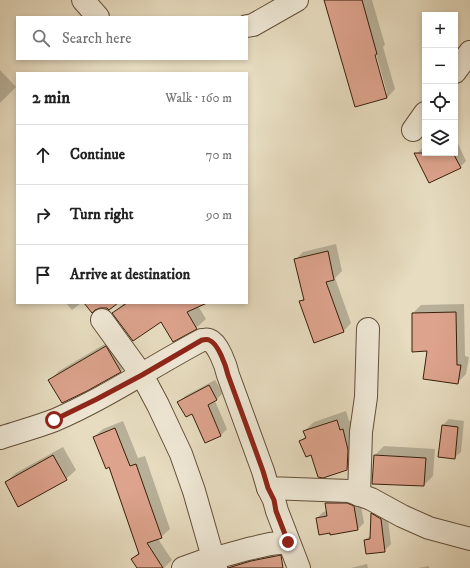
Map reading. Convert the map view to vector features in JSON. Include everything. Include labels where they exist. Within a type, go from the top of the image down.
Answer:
[{"type":"street","points":[[83,0],[97,16]]},
{"type":"street","points":[[248,26],[253,25],[297,0]]},
{"type":"street","points":[[458,68],[470,52]]},
{"type":"street","points":[[102,320],[142,375],[181,454],[194,491],[214,563]]},
{"type":"street","points":[[359,495],[361,432],[366,397],[368,329]]},
{"type":"street","points":[[0,438],[54,420],[142,375],[202,340],[209,340],[214,344],[224,362],[268,488],[274,500],[276,511],[299,568]]},
{"type":"street","points":[[268,488],[349,490],[429,528],[470,539]]},
{"type":"street","points":[[214,563],[248,548],[288,542]]},
{"type":"street","points":[[183,568],[208,559],[214,563]]},
{"type":"building","points":[[324,0],[362,0],[387,98],[355,107]]},
{"type":"building","points":[[414,153],[422,153],[422,156],[455,156],[461,168],[429,183]]},
{"type":"building","points":[[328,251],[334,280],[326,282],[344,332],[314,343],[299,301],[304,300],[294,259]]},
{"type":"building","points":[[85,304],[117,304],[109,310],[107,308],[100,308],[92,313]]},
{"type":"building","points":[[126,304],[205,304],[187,312],[197,329],[173,342],[161,322],[133,341],[112,313]]},
{"type":"building","points":[[456,312],[457,365],[461,365],[458,384],[423,379],[427,351],[412,352],[412,313]]},
{"type":"building","points":[[106,346],[121,372],[62,403],[48,380]]},
{"type":"building","points":[[209,385],[217,400],[208,405],[221,436],[205,443],[192,414],[186,417],[177,402]]},
{"type":"building","points":[[337,420],[340,430],[343,429],[348,450],[347,470],[323,478],[318,477],[311,455],[306,457],[299,441],[306,438],[303,431]]},
{"type":"building","points":[[442,425],[458,427],[455,459],[438,457]]},
{"type":"building","points":[[115,428],[130,466],[136,464],[162,538],[147,543],[163,568],[137,568],[131,559],[139,554],[109,467],[106,469],[93,437]]},
{"type":"building","points":[[53,455],[67,480],[18,507],[5,482]]},
{"type":"building","points":[[374,455],[426,458],[424,486],[372,484]]},
{"type":"building","points":[[325,503],[347,503],[354,506],[358,530],[330,535],[330,533],[319,535],[316,518],[327,516]]},
{"type":"building","points":[[371,513],[381,519],[385,552],[366,554],[364,540],[370,539]]},
{"type":"building","points":[[281,555],[283,568],[228,568],[251,561]]},
{"type":"route","points":[[54,420],[142,375],[202,340],[209,340],[214,344],[224,362],[288,542]]}]
